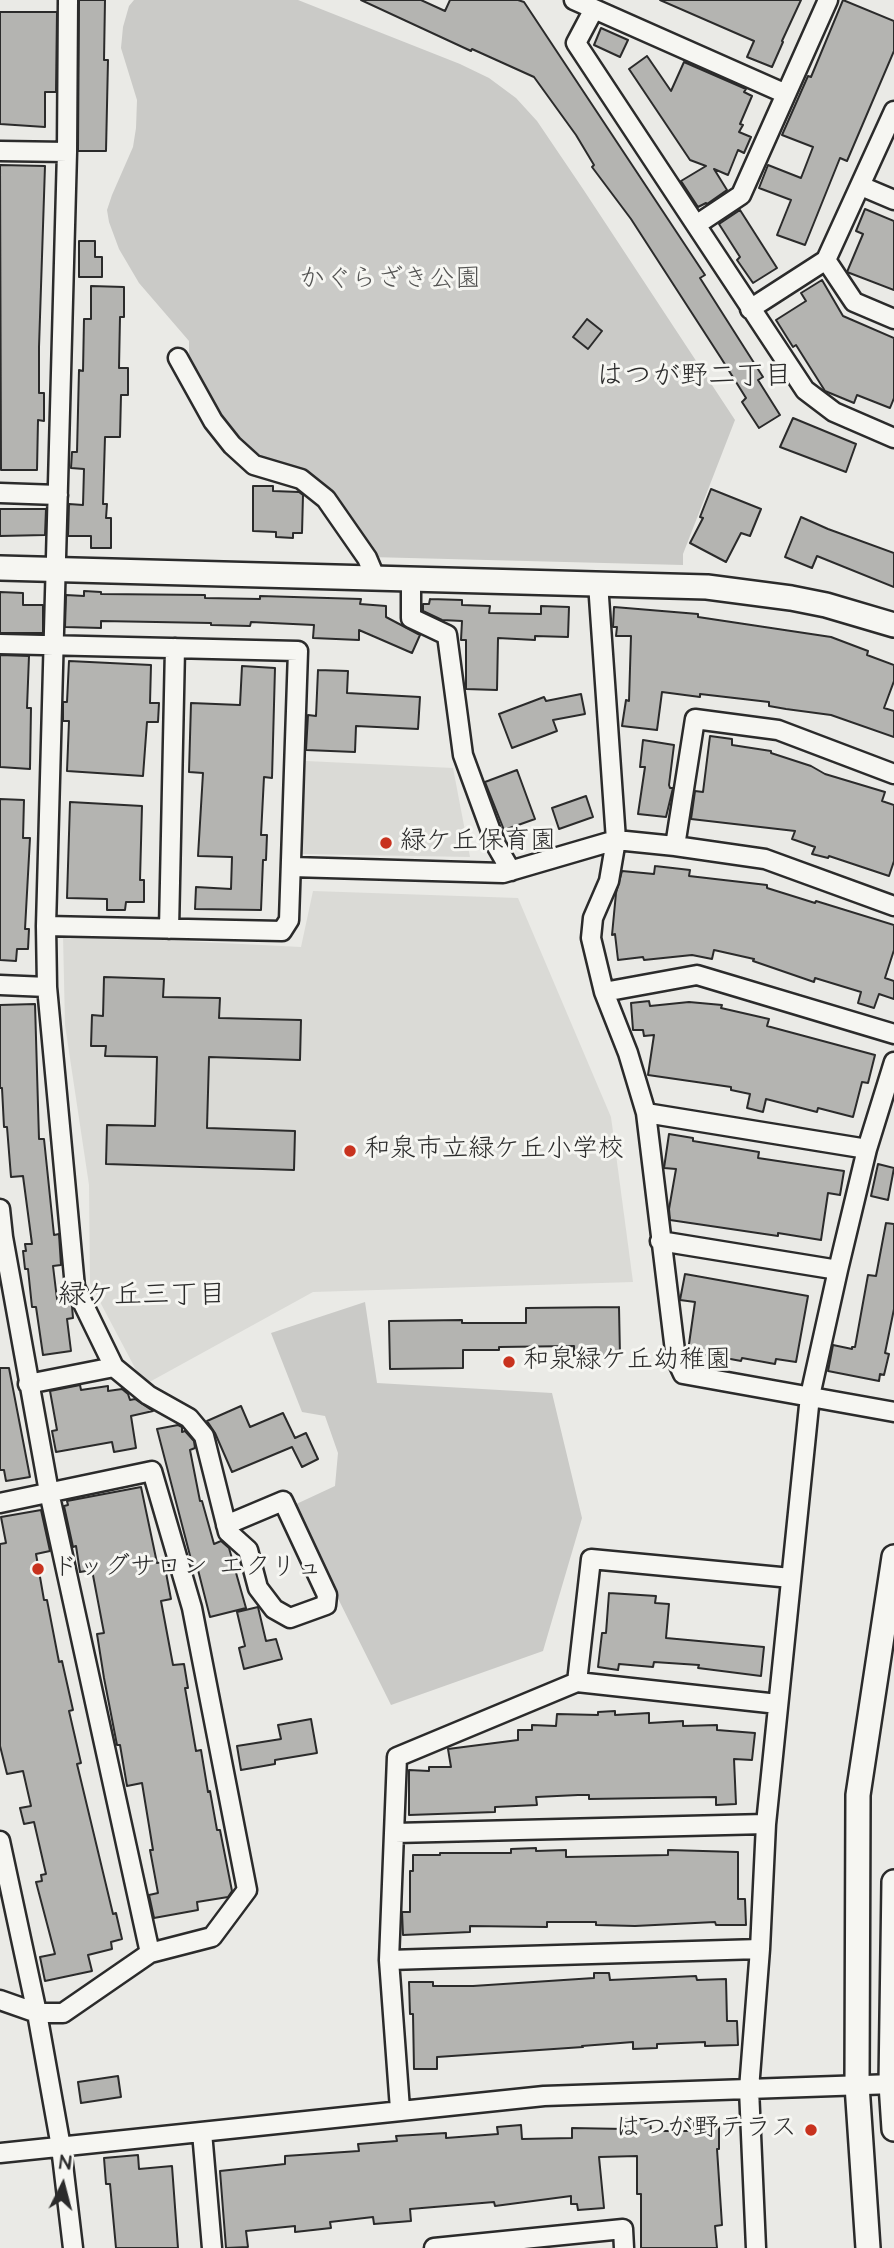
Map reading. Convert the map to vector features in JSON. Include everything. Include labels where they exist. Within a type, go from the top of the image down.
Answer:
[{"type":"street","points":[[68,0],[67,152],[46,926],[47,987],[75,1287],[114,1367],[148,1395],[189,1418],[204,1436],[226,1525],[228,1532],[248,1550],[258,1588],[274,1609],[290,1618],[326,1605],[327,1595],[283,1501],[226,1525]]},
{"type":"street","points":[[574,0],[786,94]]},
{"type":"street","points":[[696,225],[741,195],[828,0]]},
{"type":"street","points":[[594,9],[576,43],[804,390],[834,412],[894,438]]},
{"type":"street","points":[[750,309],[826,260],[894,111]]},
{"type":"street","points":[[0,151],[67,152]]},
{"type":"street","points":[[862,186],[894,200]]},
{"type":"street","points":[[826,260],[854,302],[894,319]]},
{"type":"street","points":[[178,358],[213,421],[232,446],[254,465],[301,480],[326,499],[367,558],[374,577]]},
{"type":"street","points":[[0,493],[58,495]]},
{"type":"street","points":[[0,568],[707,587],[757,592],[825,605],[894,625]]},
{"type":"street","points":[[411,579],[411,618],[447,635],[463,755],[496,845],[511,871]]},
{"type":"street","points":[[598,583],[616,840],[609,881],[593,918],[591,938],[604,992],[628,1053],[646,1113],[676,1359],[683,1374],[894,1412]]},
{"type":"street","points":[[0,644],[298,651],[289,920],[282,930],[46,926]]},
{"type":"street","points":[[169,929],[175,648]]},
{"type":"street","points":[[675,846],[695,719],[778,730],[894,774]]},
{"type":"street","points":[[292,867],[503,873],[616,840],[765,859],[894,906]]},
{"type":"street","points":[[604,992],[696,975],[894,1034]]},
{"type":"street","points":[[0,985],[47,987]]},
{"type":"street","points":[[756,2248],[749,2089],[766,1824],[810,1396],[867,1149],[894,1062]]},
{"type":"street","points":[[646,1113],[867,1149]]},
{"type":"street","points":[[0,1209],[28,1384],[49,1492],[150,1953]]},
{"type":"street","points":[[660,1241],[838,1270]]},
{"type":"street","points":[[28,1384],[114,1367]]},
{"type":"street","points":[[0,1503],[152,1471],[192,1608],[247,1890],[212,1937],[150,1953],[63,2013],[37,2013],[0,2000]]},
{"type":"street","points":[[868,2248],[857,2085],[858,1795],[894,1557]]},
{"type":"street","points":[[577,1682],[591,1559],[791,1578]]},
{"type":"street","points":[[400,2109],[388,1960],[397,1757],[577,1682],[778,1703]]},
{"type":"street","points":[[395,1833],[766,1824]]},
{"type":"street","points":[[1,1849],[37,2013],[61,2147],[73,2248]]},
{"type":"street","points":[[894,1882],[894,2129]]},
{"type":"street","points":[[388,1960],[760,1949]]},
{"type":"street","points":[[0,2153],[544,2096],[893,2084]]},
{"type":"street","points":[[202,2132],[212,2248]]},
{"type":"street","points":[[434,2248],[623,2229],[624,2248]]},
{"type":"shaded area","points":[[306,761],[453,768],[470,857],[302,854]]},
{"type":"shaded area","name":"和泉市立緑ケ丘小学校","points":[[313,891],[518,898],[611,1117],[633,1282],[313,1292],[144,1385],[90,1283],[89,1185],[65,1025],[63,935],[301,947]]},
{"type":"green space","name":"かぐらざき公園","points":[[134,0],[298,0],[460,64],[489,78],[516,98],[537,121],[735,420],[683,554],[683,565],[370,557],[331,491],[308,475],[256,458],[238,442],[214,411],[189,363],[189,341],[139,283],[119,249],[109,222],[107,210],[133,147],[136,128],[137,100],[121,48],[123,27],[129,6]]},
{"type":"green space","points":[[365,1302],[377,1383],[552,1393],[582,1518],[543,1651],[391,1705],[292,1506],[335,1486],[338,1453],[325,1416],[302,1412],[271,1333]]},
{"type":"building","points":[[79,0],[105,0],[104,60],[108,60],[106,151],[78,151]]},
{"type":"building","points":[[361,0],[421,0],[445,11],[450,0],[524,2],[705,275],[700,278],[763,377],[758,380],[780,415],[759,428],[742,402],[746,398],[721,358],[631,219],[592,167],[594,165],[576,135],[534,77]]},
{"type":"building","points":[[660,0],[801,0],[772,67],[747,57],[754,41]]},
{"type":"building","points":[[843,0],[894,21],[894,51],[847,161],[840,158],[805,245],[777,235],[791,200],[759,188],[768,165],[801,178],[813,147],[782,135],[808,76],[811,77]]},
{"type":"building","points":[[0,12],[57,12],[56,92],[45,92],[45,127],[0,124]]},
{"type":"building","points":[[601,28],[628,40],[620,57],[594,45]]},
{"type":"building","points":[[647,56],[671,91],[684,62],[746,89],[744,92],[752,96],[739,132],[751,137],[744,153],[738,150],[728,175],[714,169],[727,190],[707,204],[698,207],[681,181],[706,166],[690,160],[629,69]]},
{"type":"building","points":[[0,165],[45,166],[39,347],[39,393],[44,393],[44,421],[38,420],[37,470],[1,470]]},
{"type":"building","points":[[865,209],[894,221],[894,290],[847,272],[863,234],[856,231]]},
{"type":"building","points":[[740,210],[777,268],[753,283],[737,260],[740,257],[719,224]]},
{"type":"building","points":[[79,241],[95,241],[95,257],[102,257],[102,277],[79,277]]},
{"type":"building","points":[[822,280],[843,316],[894,338],[894,398],[890,408],[857,395],[854,403],[825,391],[796,345],[793,347],[776,320],[806,301],[801,293]]},
{"type":"building","points":[[91,286],[124,287],[124,317],[120,317],[119,368],[128,368],[128,395],[121,395],[120,437],[105,437],[103,504],[107,504],[106,518],[111,518],[111,548],[91,548],[91,536],[68,536],[69,504],[83,505],[84,469],[71,468],[72,452],[77,452],[79,370],[83,371],[84,319],[91,319]]},
{"type":"building","points":[[587,319],[602,331],[588,349],[573,337]]},
{"type":"building","points":[[793,418],[856,444],[846,472],[780,447]]},
{"type":"building","points":[[253,486],[273,486],[273,491],[299,492],[303,495],[302,533],[293,533],[293,538],[276,537],[276,532],[253,531]]},
{"type":"building","points":[[711,489],[761,509],[750,536],[741,533],[726,562],[690,543],[703,518],[700,517]]},
{"type":"building","points":[[0,509],[46,509],[45,535],[0,536]]},
{"type":"building","points":[[801,517],[894,553],[894,587],[817,556],[812,568],[785,557]]},
{"type":"building","points":[[84,591],[101,594],[205,595],[205,598],[260,599],[260,596],[361,599],[360,604],[386,606],[386,617],[420,635],[412,653],[359,630],[359,640],[313,638],[314,625],[251,622],[250,626],[101,621],[101,628],[65,627],[66,595],[84,596]]},
{"type":"building","points":[[0,592],[23,593],[23,605],[43,605],[43,633],[0,633]]},
{"type":"building","points":[[430,599],[462,600],[462,605],[490,606],[489,613],[541,614],[541,606],[569,607],[568,637],[535,636],[535,640],[498,638],[497,690],[466,689],[466,640],[461,640],[462,621],[442,620],[423,611],[423,604],[429,604]]},
{"type":"building","points":[[614,607],[698,614],[698,617],[831,637],[868,651],[867,655],[894,665],[894,681],[884,708],[894,711],[894,737],[831,715],[769,706],[769,702],[662,692],[657,730],[622,726],[626,700],[629,701],[631,636],[616,636],[617,627],[613,627]]},
{"type":"building","points":[[0,655],[29,656],[27,708],[31,708],[30,769],[0,767]]},
{"type":"building","points":[[69,661],[151,665],[150,703],[159,703],[158,722],[147,722],[143,776],[67,771],[69,721],[63,721],[63,702],[67,702]]},
{"type":"building","points":[[242,666],[275,668],[272,778],[264,777],[261,835],[267,835],[261,910],[195,909],[196,887],[231,889],[232,857],[198,856],[203,773],[189,772],[191,703],[240,705]]},
{"type":"building","points":[[318,670],[348,671],[347,693],[420,697],[418,729],[356,726],[355,752],[306,750],[308,715],[316,716]]},
{"type":"building","points":[[581,694],[585,714],[553,720],[557,731],[512,748],[499,714],[544,697],[546,701]]},
{"type":"building","points":[[710,736],[732,739],[732,745],[771,751],[825,774],[885,792],[882,801],[894,805],[894,861],[889,876],[829,856],[828,858],[812,854],[815,847],[792,839],[795,831],[691,819],[695,791],[703,792]]},
{"type":"building","points":[[643,740],[674,745],[669,785],[673,788],[666,817],[638,814],[645,767],[640,767]]},
{"type":"building","points":[[517,770],[535,819],[504,830],[485,782]]},
{"type":"building","points":[[586,796],[593,817],[559,829],[552,808]]},
{"type":"building","points":[[0,799],[24,800],[23,838],[30,838],[25,929],[29,929],[28,949],[17,949],[16,961],[0,960]]},
{"type":"building","points":[[70,802],[142,806],[140,880],[144,880],[144,902],[126,902],[125,910],[107,910],[107,899],[67,898]]},
{"type":"building","points":[[655,866],[690,870],[689,876],[767,885],[767,888],[894,925],[894,950],[885,978],[894,981],[894,999],[879,994],[874,1008],[858,1003],[861,992],[815,978],[814,982],[753,961],[754,959],[714,950],[712,959],[692,955],[618,960],[615,934],[612,935],[616,893],[622,871],[654,874]]},
{"type":"building","points":[[104,977],[164,979],[163,997],[220,998],[219,1018],[301,1020],[300,1060],[209,1057],[207,1128],[295,1131],[294,1170],[106,1164],[107,1125],[155,1126],[157,1057],[105,1056],[106,1046],[91,1046],[92,1015],[103,1016]]},
{"type":"building","points":[[649,1001],[650,1006],[689,1002],[722,1005],[721,1008],[769,1019],[767,1026],[875,1055],[868,1083],[862,1082],[853,1117],[818,1108],[817,1112],[766,1099],[763,1112],[747,1108],[750,1094],[731,1090],[731,1087],[648,1075],[654,1035],[644,1036],[643,1030],[633,1030],[631,1003]]},
{"type":"building","points":[[35,1004],[39,1139],[44,1139],[54,1235],[59,1234],[61,1265],[53,1266],[57,1299],[67,1298],[72,1306],[73,1318],[67,1319],[71,1351],[43,1355],[36,1307],[32,1307],[28,1269],[25,1269],[23,1251],[26,1251],[25,1244],[32,1244],[23,1176],[11,1177],[7,1127],[4,1127],[0,1088],[0,1005]]},
{"type":"building","points":[[669,1134],[693,1138],[693,1141],[759,1152],[758,1158],[844,1171],[840,1195],[828,1193],[821,1240],[670,1220],[669,1209],[676,1169],[664,1168]]},
{"type":"building","points":[[878,1164],[894,1168],[888,1200],[871,1196]]},
{"type":"building","points":[[886,1223],[894,1224],[894,1309],[885,1353],[889,1354],[884,1375],[880,1374],[879,1381],[828,1371],[833,1345],[852,1349],[855,1347],[868,1275],[876,1276]]},
{"type":"building","points":[[685,1274],[808,1296],[796,1362],[776,1359],[775,1364],[742,1358],[741,1361],[688,1351],[695,1302],[680,1300]]},
{"type":"building","points":[[619,1307],[620,1356],[574,1356],[574,1346],[499,1347],[499,1350],[463,1350],[463,1368],[390,1369],[389,1321],[526,1323],[526,1308]]},
{"type":"building","points":[[0,1368],[9,1368],[30,1477],[6,1481],[4,1470],[0,1470]]},
{"type":"building","points":[[80,1385],[81,1390],[108,1386],[108,1391],[122,1389],[130,1400],[135,1399],[153,1411],[131,1416],[136,1448],[114,1452],[112,1442],[56,1452],[52,1431],[57,1430],[50,1391]]},
{"type":"building","points":[[241,1406],[250,1427],[283,1413],[295,1438],[306,1433],[318,1459],[302,1467],[292,1447],[232,1472],[207,1421]]},
{"type":"building","points":[[178,1425],[182,1427],[182,1432],[185,1431],[194,1441],[195,1448],[190,1450],[200,1501],[214,1544],[221,1541],[229,1548],[246,1608],[210,1617],[197,1566],[193,1567],[157,1429]]},
{"type":"building","points":[[141,1487],[157,1563],[164,1562],[171,1599],[161,1601],[173,1665],[184,1664],[188,1688],[185,1688],[196,1751],[201,1750],[208,1792],[210,1791],[217,1830],[220,1830],[232,1891],[228,1897],[197,1902],[198,1910],[154,1918],[149,1895],[158,1893],[142,1783],[127,1786],[104,1678],[97,1634],[104,1633],[92,1570],[80,1572],[76,1546],[73,1547],[64,1506],[68,1505],[67,1501]]},
{"type":"building","points":[[41,1510],[50,1551],[36,1554],[44,1600],[47,1600],[59,1662],[62,1661],[73,1710],[69,1711],[81,1763],[77,1764],[113,1914],[116,1913],[122,1939],[111,1942],[112,1949],[88,1955],[92,1971],[45,1981],[40,1957],[55,1954],[36,1882],[42,1881],[41,1875],[46,1874],[34,1822],[24,1824],[20,1808],[31,1806],[23,1771],[7,1774],[0,1746],[0,1544],[6,1543],[1,1517]]},
{"type":"building","points":[[609,1593],[656,1596],[655,1603],[669,1604],[666,1638],[764,1647],[761,1676],[698,1668],[699,1665],[654,1662],[653,1667],[619,1664],[618,1670],[598,1667],[602,1633],[606,1633]]},
{"type":"building","points":[[258,1607],[266,1641],[276,1639],[282,1659],[244,1669],[239,1648],[245,1646],[237,1612]]},
{"type":"building","points":[[615,1711],[615,1715],[649,1713],[649,1723],[683,1721],[683,1726],[717,1725],[717,1730],[755,1733],[752,1760],[734,1759],[736,1804],[716,1805],[716,1797],[589,1799],[589,1795],[578,1795],[536,1797],[537,1805],[495,1807],[495,1812],[409,1815],[409,1770],[429,1771],[429,1767],[451,1767],[448,1749],[518,1740],[518,1730],[532,1730],[532,1725],[556,1726],[557,1714],[598,1715],[598,1712]]},
{"type":"building","points":[[311,1719],[317,1753],[275,1760],[275,1764],[241,1770],[237,1746],[281,1739],[278,1725]]},
{"type":"building","points":[[536,1848],[536,1851],[566,1850],[566,1857],[668,1855],[668,1850],[738,1852],[738,1899],[745,1899],[746,1925],[716,1925],[715,1922],[635,1926],[596,1925],[596,1922],[547,1922],[547,1927],[470,1926],[470,1932],[403,1935],[402,1912],[410,1912],[410,1871],[413,1871],[413,1855],[511,1853],[511,1849]]},
{"type":"building","points":[[594,1973],[609,1973],[610,1980],[696,1976],[697,1980],[726,1979],[727,2021],[737,2021],[738,2045],[705,2046],[705,2042],[657,2044],[657,2048],[633,2049],[633,2042],[437,2057],[437,2069],[414,2069],[413,2014],[410,2014],[409,1982],[433,1982],[433,1986],[473,1986],[594,1978]]},
{"type":"building","points":[[118,2076],[121,2097],[81,2103],[78,2082]]},
{"type":"building","points":[[625,2119],[650,2119],[651,2131],[694,2131],[694,2122],[719,2122],[717,2149],[722,2225],[715,2226],[717,2248],[641,2248],[641,2194],[637,2194],[637,2156],[599,2157],[604,2208],[578,2210],[577,2204],[571,2204],[571,2196],[495,2206],[494,2202],[410,2209],[411,2221],[374,2224],[373,2217],[330,2222],[331,2228],[295,2232],[295,2226],[246,2231],[248,2247],[226,2248],[220,2171],[285,2164],[285,2156],[359,2151],[358,2144],[397,2141],[396,2136],[446,2133],[446,2138],[498,2134],[497,2127],[521,2125],[522,2139],[572,2138],[572,2128],[625,2129]]},
{"type":"building","points":[[138,2155],[139,2169],[172,2166],[178,2248],[116,2248],[110,2184],[106,2184],[104,2158]]},
{"type":"place","name":"緑ケ丘保育園","points":[[386,843]]},
{"type":"place","name":"和泉市立緑ケ丘小学校","points":[[350,1151]]},
{"type":"place","name":"和泉緑ケ丘幼稚園","points":[[509,1362]]},
{"type":"place","name":"ドッグサロン エクリュ","points":[[38,1569]]},
{"type":"place","name":"はつが野テラス","points":[[811,2130]]},
{"type":"district","name":"はつが野二丁目","points":[[694,378]]},
{"type":"district","name":"緑ケ丘三丁目","points":[[142,1297]]}]
